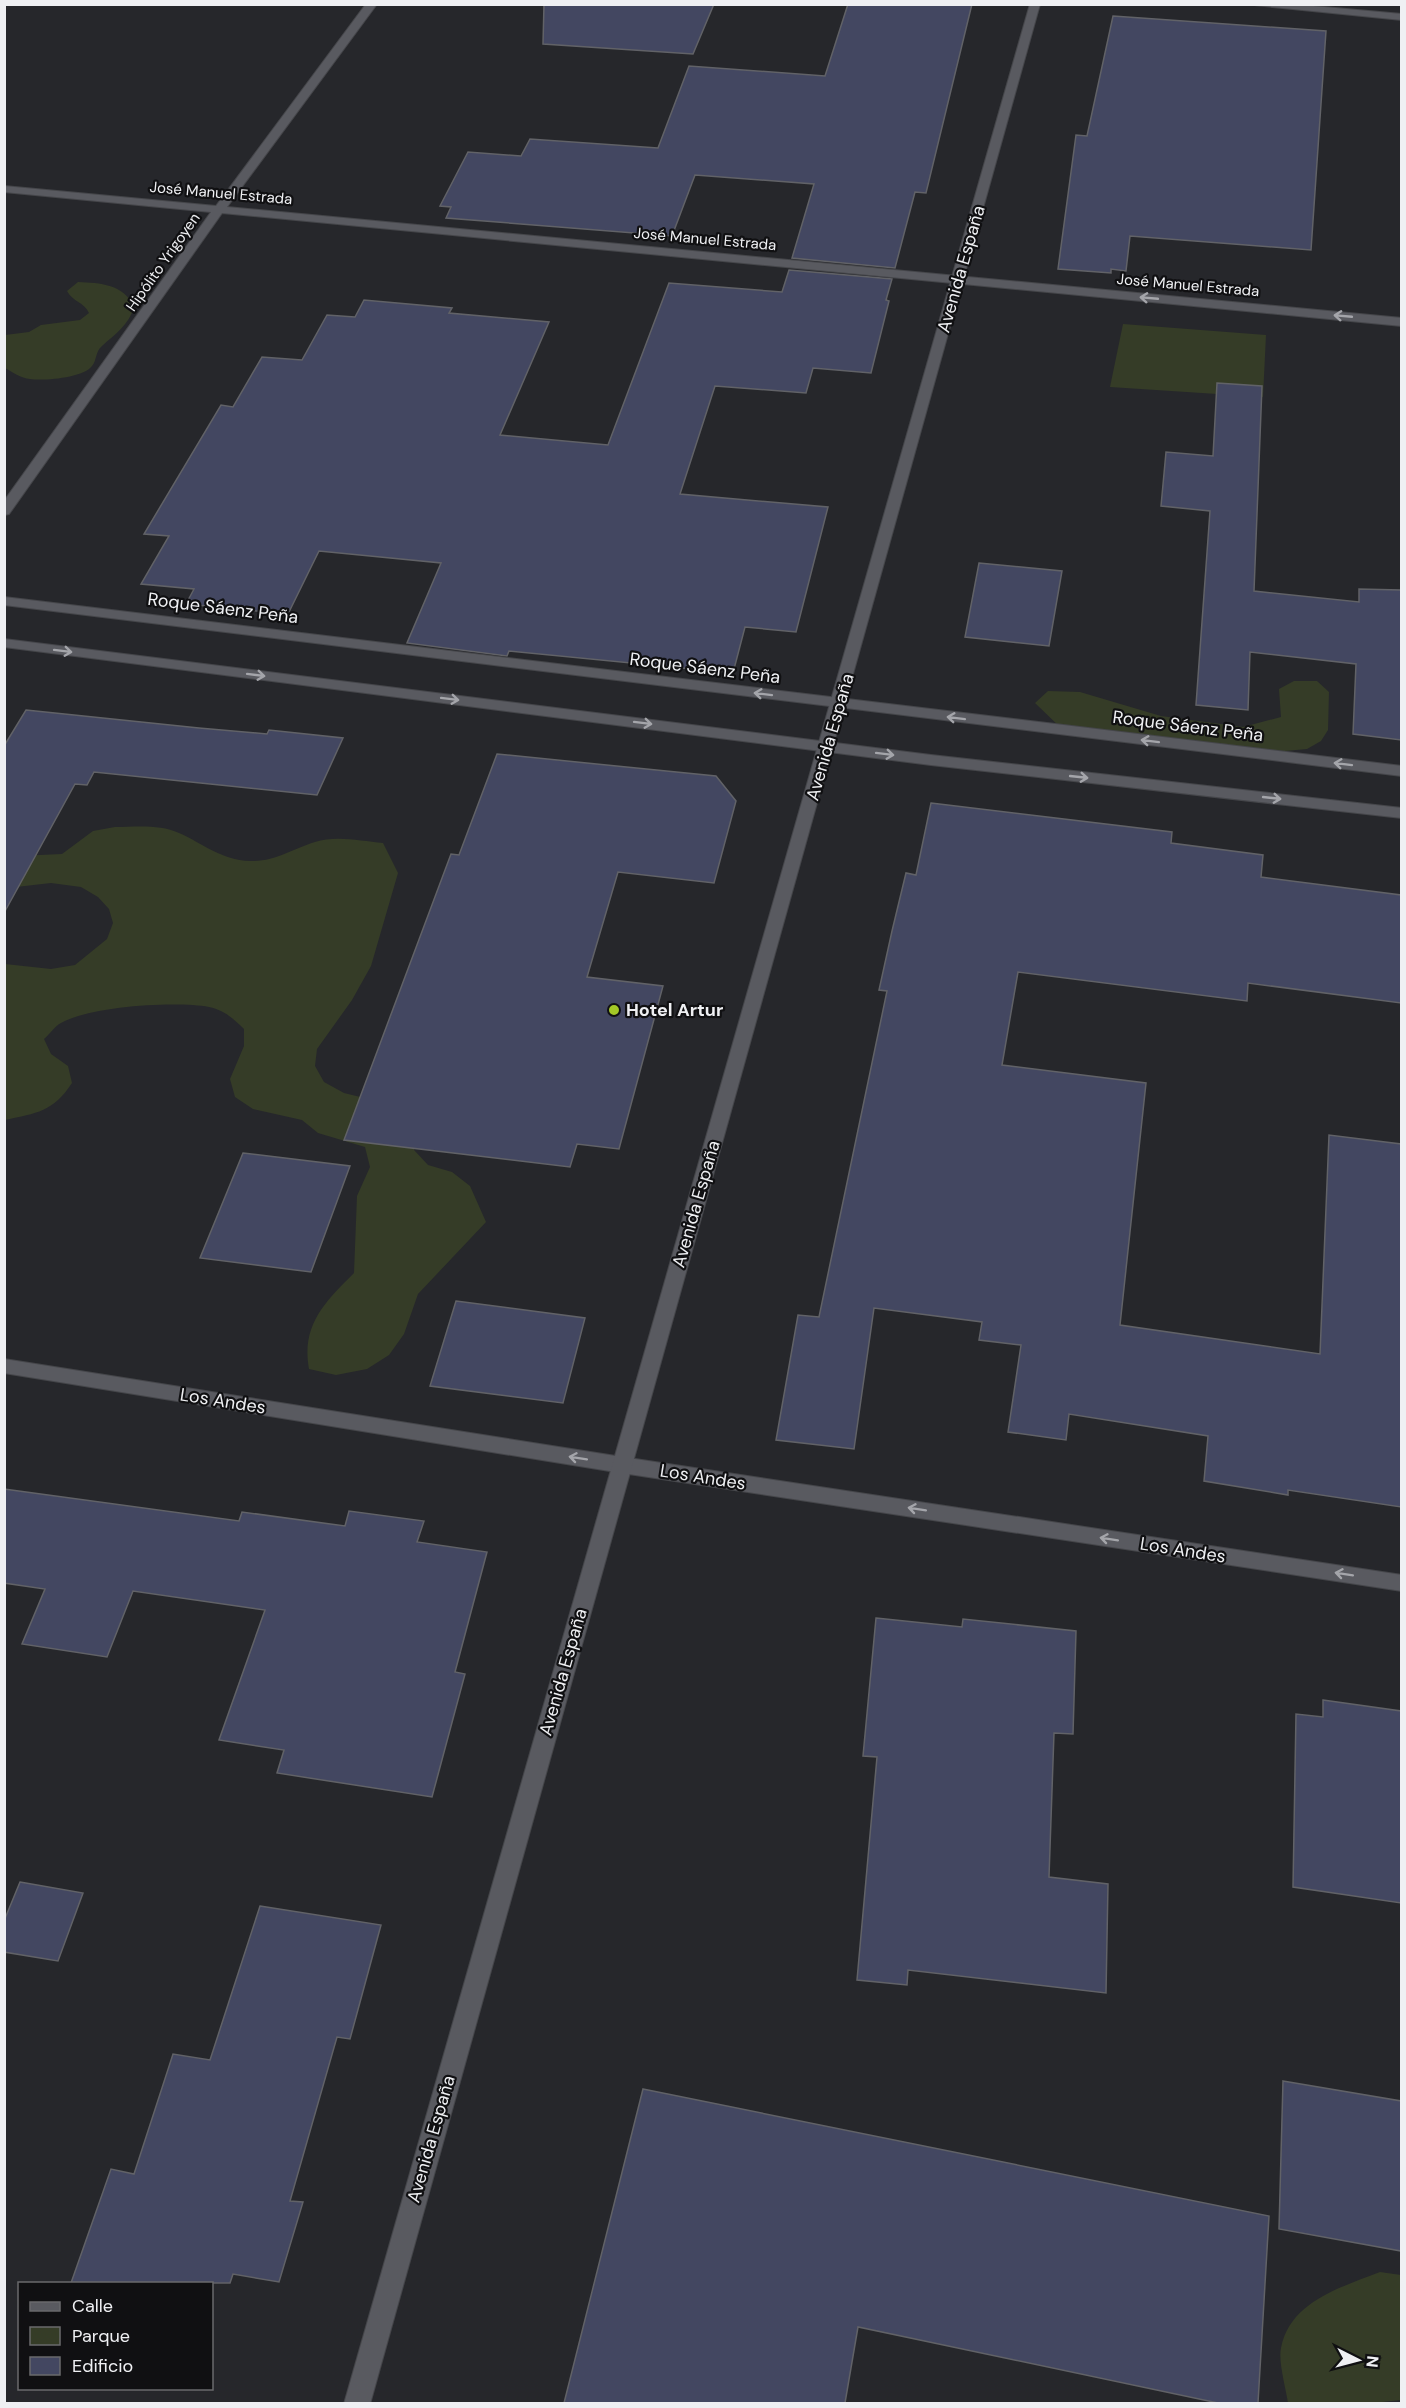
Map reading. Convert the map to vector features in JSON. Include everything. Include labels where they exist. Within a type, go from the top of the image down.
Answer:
[{"type":"street","name":"Hipólito Yrigoyen","points":[[4,511],[219,209],[372,4]]},
{"type":"street","name":"Avenida España","points":[[357,2403],[827,747],[1035,4]]},
{"type":"street","points":[[1250,4],[1401,17]]},
{"type":"street","name":"José Manuel Estrada","points":[[4,189],[1401,322]]},
{"type":"street","name":"Roque Sáenz Peña","points":[[4,601],[1401,771]]},
{"type":"street","points":[[4,643],[827,747],[1401,813]]},
{"type":"street","name":"Los Andes","points":[[4,1366],[622,1465],[1401,1583]]},
{"type":"green space","points":[[78,282],[103,284],[118,289],[130,299],[134,307],[125,324],[100,348],[92,366],[72,376],[44,380],[17,375],[5,368],[5,335],[29,332],[41,325],[80,320],[89,313],[67,291]]},
{"type":"green space","points":[[1123,324],[1266,335],[1263,397],[1110,387]]},
{"type":"green space","points":[[1294,681],[1317,681],[1329,692],[1328,730],[1321,741],[1307,749],[1285,751],[1196,746],[1063,730],[1035,703],[1048,691],[1080,692],[1161,716],[1243,727],[1281,717],[1279,689]]},
{"type":"green space","points":[[115,827],[172,830],[221,855],[250,861],[275,857],[323,840],[349,839],[383,843],[398,873],[371,966],[352,1000],[317,1049],[315,1066],[324,1082],[344,1093],[393,1105],[421,1131],[414,1150],[428,1165],[452,1172],[470,1186],[486,1222],[418,1294],[404,1334],[389,1355],[367,1369],[336,1375],[309,1369],[307,1353],[312,1327],[318,1315],[354,1273],[357,1196],[370,1167],[365,1147],[318,1133],[302,1120],[253,1109],[235,1097],[230,1079],[244,1046],[244,1029],[228,1015],[209,1007],[194,1005],[134,1006],[92,1012],[61,1023],[44,1039],[51,1054],[68,1066],[72,1083],[51,1106],[35,1113],[5,1120],[5,964],[51,969],[75,965],[107,939],[113,923],[109,909],[98,897],[81,887],[51,883],[16,887],[18,856],[62,854],[93,831]]},
{"type":"green space","points":[[1380,2272],[1401,2275],[1401,2400],[1364,2404],[1288,2403],[1280,2354],[1286,2332],[1295,2318],[1306,2307],[1334,2290]]},
{"type":"building","points":[[544,4],[714,4],[693,54],[543,44]]},
{"type":"building","points":[[848,4],[972,4],[926,193],[915,192],[895,268],[792,258],[814,184],[695,175],[672,236],[446,218],[451,207],[440,206],[468,152],[521,156],[530,139],[658,148],[689,66],[825,76]]},
{"type":"building","points":[[1113,16],[1326,31],[1311,250],[1130,236],[1126,271],[1111,269],[1111,273],[1058,269],[1076,135],[1087,136]]},
{"type":"building","points":[[789,270],[892,279],[886,300],[889,301],[871,373],[813,368],[806,393],[715,386],[680,494],[828,507],[796,632],[745,627],[733,673],[509,651],[507,656],[407,643],[441,563],[319,551],[288,614],[186,604],[194,589],[141,584],[169,536],[144,534],[221,405],[233,407],[262,357],[302,360],[327,315],[355,317],[364,300],[452,308],[449,313],[549,322],[500,435],[608,445],[669,283],[782,292]]},
{"type":"building","points":[[1217,383],[1262,386],[1254,591],[1359,602],[1359,589],[1401,590],[1401,740],[1353,734],[1356,664],[1250,652],[1248,710],[1196,705],[1210,511],[1161,506],[1166,452],[1213,456]]},
{"type":"building","points":[[979,563],[1062,571],[1049,646],[965,637]]},
{"type":"building","points":[[26,710],[199,728],[267,734],[269,730],[343,738],[317,795],[94,772],[87,785],[75,784],[4,913],[4,746]]},
{"type":"building","points":[[497,754],[716,776],[736,801],[714,883],[618,872],[587,977],[663,986],[619,1149],[577,1144],[570,1167],[344,1140],[451,854],[459,855]]},
{"type":"building","points":[[931,803],[1172,832],[1171,843],[1263,855],[1261,877],[1401,895],[1401,1003],[1248,983],[1247,1001],[1018,972],[1002,1065],[1146,1083],[1120,1325],[1320,1354],[1329,1135],[1401,1144],[1401,1507],[1288,1490],[1288,1495],[1204,1481],[1208,1436],[1069,1414],[1066,1440],[1008,1432],[1021,1345],[979,1340],[982,1322],[874,1308],[854,1449],[776,1440],[798,1315],[819,1317],[887,991],[879,990],[906,873],[916,875]]},
{"type":"building","points":[[243,1153],[350,1166],[311,1272],[200,1258]]},
{"type":"building","points":[[456,1301],[585,1318],[563,1403],[430,1386]]},
{"type":"building","points":[[4,1489],[239,1521],[242,1512],[345,1526],[349,1511],[424,1521],[417,1542],[487,1552],[455,1672],[465,1674],[432,1797],[277,1773],[284,1750],[219,1740],[265,1610],[133,1591],[107,1657],[22,1644],[45,1589],[4,1583]]},
{"type":"building","points":[[876,1618],[962,1627],[963,1619],[1076,1631],[1073,1734],[1054,1733],[1049,1877],[1108,1884],[1106,1993],[908,1970],[907,1985],[857,1980],[877,1757],[863,1756]]},
{"type":"building","points":[[1323,1700],[1401,1711],[1401,1903],[1293,1887],[1296,1714],[1323,1717]]},
{"type":"building","points":[[20,1882],[83,1893],[58,1961],[4,1952],[4,1921]]},
{"type":"building","points":[[260,1906],[381,1925],[350,2039],[337,2037],[290,2201],[303,2202],[279,2282],[233,2274],[230,2283],[71,2282],[111,2169],[134,2174],[173,2054],[210,2060]]},
{"type":"building","points":[[1283,2081],[1401,2101],[1401,2251],[1279,2229]]},
{"type":"building","points":[[643,2089],[1269,2216],[1258,2403],[1218,2403],[858,2327],[845,2403],[564,2403]]},
{"type":"place","name":"Hotel Artur","points":[[614,1010]]}]
